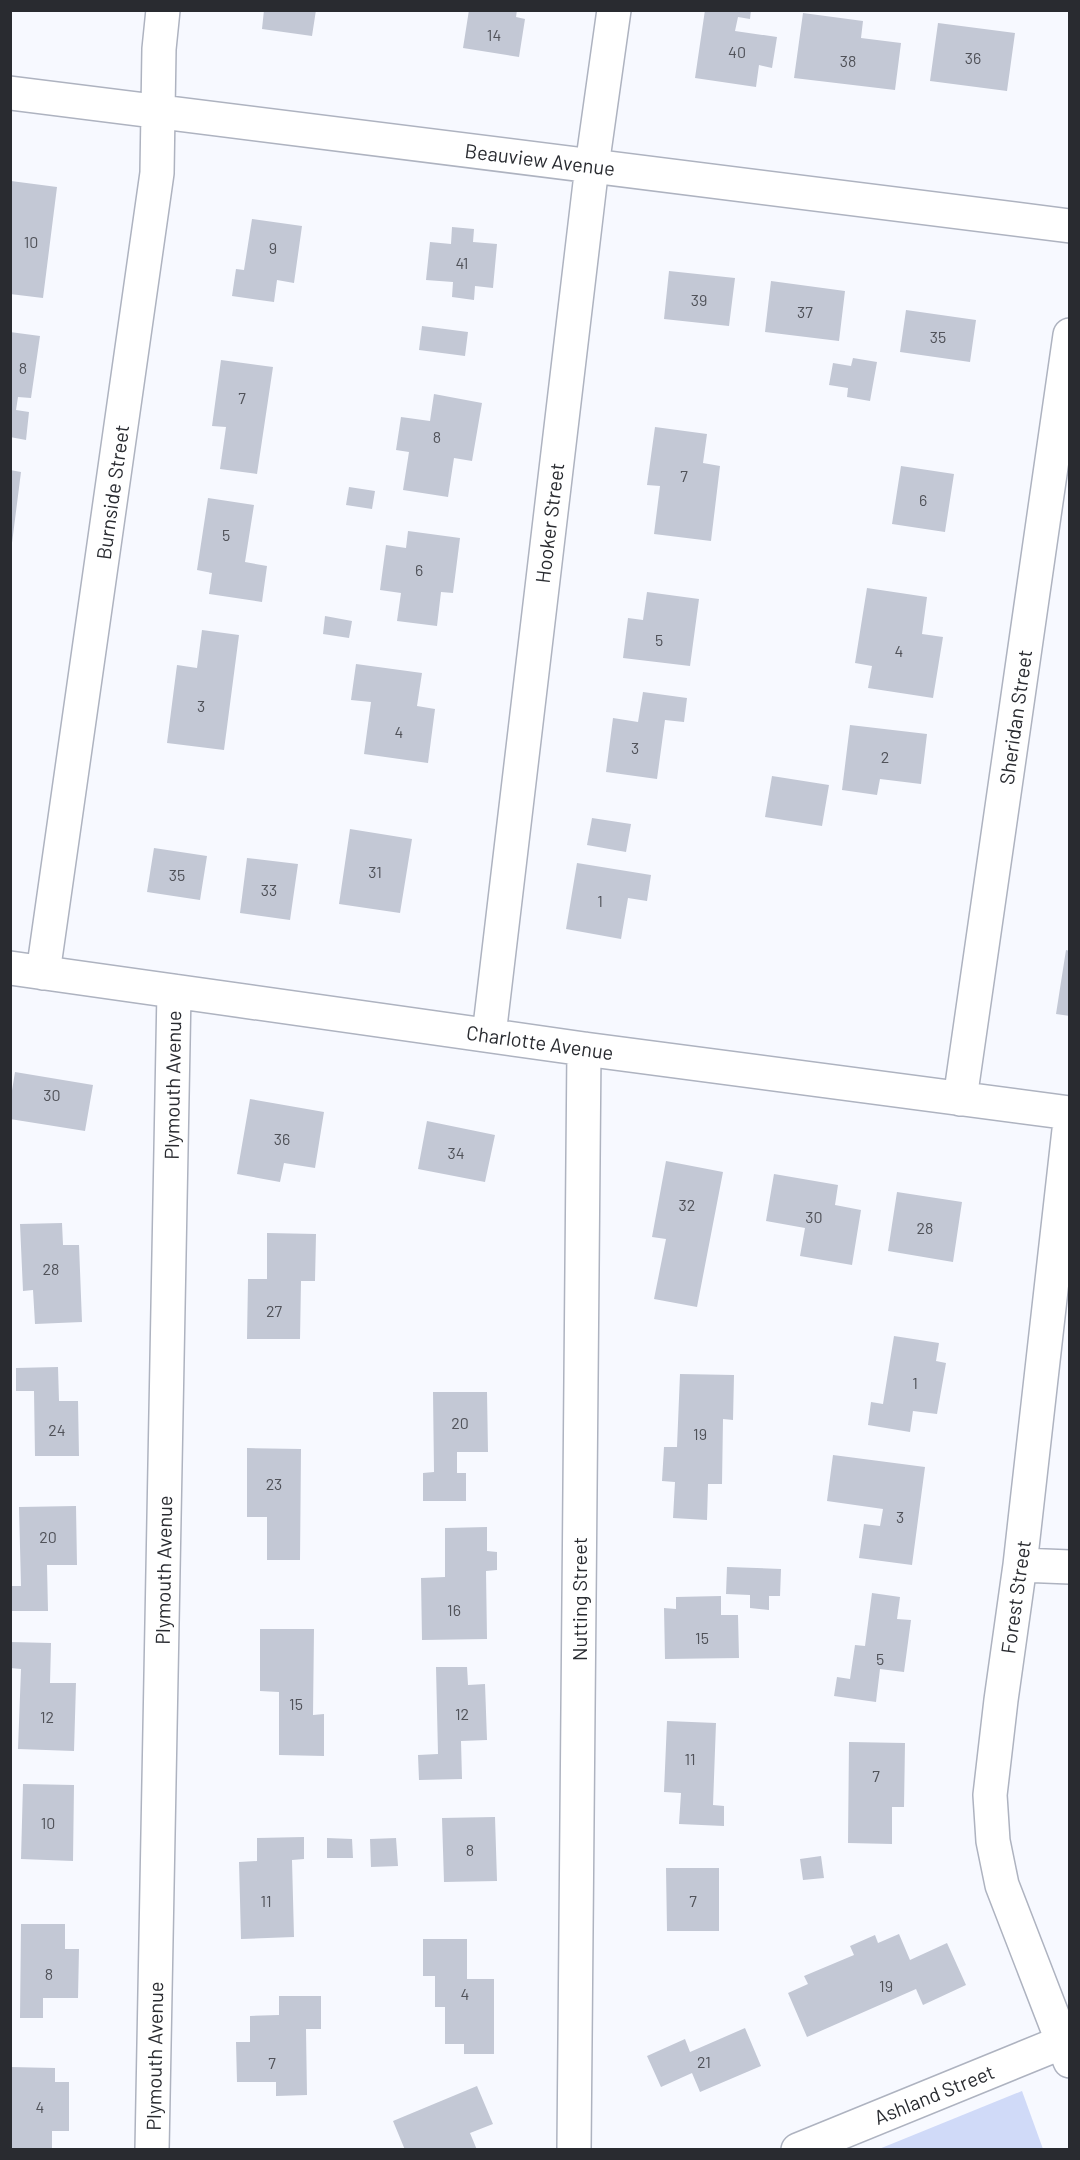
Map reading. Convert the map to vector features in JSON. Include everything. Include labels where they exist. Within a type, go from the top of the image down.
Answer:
[{"type":"street","name":"Burnside Street","points":[[43,973],[158,173],[159,49],[163,10]]},
{"type":"street","name":"Hooker Street","points":[[489,1035],[592,166],[614,10]]},
{"type":"street","name":"Beauview Avenue","points":[[10,93],[1070,226]]},
{"type":"street","name":"Sheridan Street","points":[[960,1099],[1070,335]]},
{"type":"street","name":"Charlotte Avenue","points":[[10,968],[584,1049],[1070,1113]]},
{"type":"street","name":"Plymouth Avenue","points":[[152,2150],[174,991]]},
{"type":"street","name":"Nutting Street","points":[[574,2150],[584,1049]]},
{"type":"street","name":"Forest Street","points":[[1067,2047],[1032,1967],[1002,1885],[993,1841],[990,1795],[1020,1565],[1070,1121]]},
{"type":"street","points":[[1020,1565],[1070,1567]]},
{"type":"street","name":"Ashland Street","points":[[798,2150],[1067,2047]]},
{"type":"shaded area","points":[[1022,2091],[1043,2149],[879,2149]]},
{"type":"building","points":[[264,10],[316,10],[312,36],[262,29]]},
{"type":"building","points":[[469,10],[517,10],[516,17],[525,19],[519,57],[463,48]]},
{"type":"building","points":[[705,10],[751,10],[750,19],[738,17],[735,31],[777,37],[772,68],[759,65],[756,87],[695,78]]},
{"type":"building","points":[[803,13],[863,21],[861,38],[901,43],[895,90],[794,78]]},
{"type":"building","points":[[938,23],[1015,33],[1007,91],[930,81]]},
{"type":"building","points":[[11,181],[57,187],[43,298],[10,294]]},
{"type":"building","points":[[252,219],[302,226],[294,283],[277,280],[274,302],[232,296],[236,269],[244,270]]},
{"type":"building","points":[[452,227],[474,229],[473,242],[497,244],[493,288],[475,286],[474,300],[452,297],[453,282],[426,280],[430,242],[451,244]]},
{"type":"building","points":[[669,271],[735,278],[729,326],[664,319]]},
{"type":"building","points":[[771,281],[845,291],[839,341],[765,332]]},
{"type":"building","points":[[906,310],[976,320],[970,362],[900,352]]},
{"type":"building","points":[[422,326],[468,332],[465,356],[419,350]]},
{"type":"building","points":[[10,332],[40,336],[31,398],[18,397],[16,410],[29,412],[26,440],[10,437]]},
{"type":"building","points":[[853,358],[877,362],[870,401],[847,397],[848,388],[829,385],[833,363],[851,366]]},
{"type":"building","points":[[221,360],[273,367],[257,474],[220,469],[226,427],[212,426]]},
{"type":"building","points":[[434,394],[482,403],[472,461],[454,458],[448,497],[403,490],[409,452],[396,450],[401,417],[430,421]]},
{"type":"building","points":[[655,427],[707,434],[703,463],[720,466],[711,541],[654,534],[660,486],[647,485]]},
{"type":"building","points":[[901,466],[954,474],[945,532],[892,524]]},
{"type":"building","points":[[10,470],[21,472],[12,543],[10,543]]},
{"type":"building","points":[[349,487],[375,491],[372,509],[346,505]]},
{"type":"building","points":[[208,498],[254,505],[245,562],[267,566],[262,602],[209,594],[212,573],[197,570]]},
{"type":"building","points":[[408,531],[460,538],[453,593],[441,592],[437,626],[397,621],[401,593],[380,590],[386,545],[406,548]]},
{"type":"building","points":[[867,588],[927,597],[922,634],[943,637],[933,698],[868,688],[872,666],[855,663]]},
{"type":"building","points":[[647,592],[699,599],[690,666],[623,658],[628,618],[643,620]]},
{"type":"building","points":[[325,616],[352,621],[349,638],[323,634]]},
{"type":"building","points":[[202,630],[239,635],[224,750],[167,743],[177,665],[197,668]]},
{"type":"building","points":[[356,664],[422,673],[417,706],[435,709],[428,763],[364,754],[371,702],[351,700]]},
{"type":"building","points":[[643,692],[687,698],[684,722],[665,720],[657,779],[606,772],[613,718],[638,722]]},
{"type":"building","points":[[850,725],[927,734],[921,784],[880,779],[877,795],[842,790]]},
{"type":"building","points":[[772,776],[829,785],[822,826],[765,817]]},
{"type":"building","points":[[592,818],[631,824],[626,852],[587,845]]},
{"type":"building","points":[[350,829],[412,839],[400,913],[339,904]]},
{"type":"building","points":[[154,848],[207,856],[200,900],[147,892]]},
{"type":"building","points":[[247,858],[298,864],[290,920],[240,913]]},
{"type":"building","points":[[577,863],[651,875],[647,901],[628,898],[621,939],[566,929]]},
{"type":"building","points":[[1066,950],[1070,951],[1070,1016],[1056,1014]]},
{"type":"building","points":[[15,1072],[93,1085],[85,1131],[10,1119]]},
{"type":"building","points":[[250,1099],[324,1112],[315,1168],[284,1163],[280,1182],[237,1174]]},
{"type":"building","points":[[427,1121],[495,1135],[485,1182],[418,1169]]},
{"type":"building","points":[[666,1161],[723,1172],[697,1307],[654,1299],[666,1239],[652,1237]]},
{"type":"building","points":[[774,1174],[838,1185],[835,1205],[861,1210],[852,1265],[800,1256],[805,1228],[766,1221]]},
{"type":"building","points":[[897,1192],[962,1202],[953,1262],[888,1251]]},
{"type":"building","points":[[62,1223],[63,1245],[79,1245],[82,1322],[35,1324],[33,1290],[23,1291],[20,1224]]},
{"type":"building","points":[[267,1233],[316,1234],[315,1281],[301,1281],[300,1339],[247,1339],[248,1279],[267,1279]]},
{"type":"building","points":[[894,1336],[939,1343],[936,1361],[946,1363],[937,1414],[913,1411],[910,1432],[868,1425],[871,1402],[883,1404]]},
{"type":"building","points":[[58,1367],[59,1401],[78,1401],[79,1456],[35,1456],[34,1391],[16,1391],[16,1368]]},
{"type":"building","points":[[680,1374],[734,1375],[733,1420],[723,1419],[722,1484],[708,1484],[707,1520],[673,1518],[675,1482],[662,1481],[664,1447],[677,1447]]},
{"type":"building","points":[[433,1392],[487,1392],[488,1452],[457,1452],[457,1473],[466,1473],[466,1501],[423,1501],[423,1473],[434,1472]]},
{"type":"building","points":[[247,1448],[301,1449],[300,1560],[267,1560],[267,1517],[247,1517]]},
{"type":"building","points":[[833,1455],[925,1467],[912,1565],[859,1558],[864,1524],[880,1526],[883,1509],[827,1501]]},
{"type":"building","points":[[76,1506],[77,1565],[47,1565],[48,1611],[10,1611],[10,1586],[21,1586],[19,1507]]},
{"type":"building","points":[[487,1527],[487,1551],[497,1552],[497,1570],[486,1571],[487,1639],[422,1640],[421,1578],[445,1577],[445,1528]]},
{"type":"building","points":[[727,1567],[781,1569],[780,1596],[769,1596],[769,1610],[750,1608],[750,1595],[726,1594]]},
{"type":"building","points":[[872,1593],[900,1597],[897,1619],[911,1620],[904,1672],[880,1669],[876,1702],[834,1696],[837,1677],[850,1679],[855,1645],[865,1646]]},
{"type":"building","points":[[721,1596],[721,1615],[738,1615],[739,1658],[665,1659],[664,1608],[676,1609],[676,1597]]},
{"type":"building","points":[[260,1629],[314,1629],[313,1715],[324,1714],[324,1756],[279,1755],[279,1692],[260,1691]]},
{"type":"building","points":[[10,1642],[51,1643],[50,1683],[76,1683],[74,1751],[18,1749],[21,1669],[10,1668]]},
{"type":"building","points":[[436,1667],[467,1667],[468,1685],[485,1684],[487,1740],[461,1741],[462,1779],[419,1780],[418,1755],[438,1754]]},
{"type":"building","points":[[667,1721],[716,1723],[713,1805],[724,1806],[724,1826],[679,1824],[681,1793],[664,1792]]},
{"type":"building","points":[[849,1742],[905,1743],[904,1807],[892,1807],[892,1844],[848,1843]]},
{"type":"building","points":[[23,1784],[74,1785],[73,1861],[21,1859]]},
{"type":"building","points":[[495,1817],[497,1881],[444,1882],[442,1818]]},
{"type":"building","points":[[304,1837],[304,1859],[292,1860],[294,1937],[241,1939],[239,1862],[257,1861],[257,1838]]},
{"type":"building","points":[[327,1838],[352,1839],[353,1858],[327,1858]]},
{"type":"building","points":[[396,1838],[398,1866],[371,1867],[370,1839]]},
{"type":"building","points":[[821,1856],[824,1878],[803,1880],[800,1859]]},
{"type":"building","points":[[666,1868],[719,1868],[719,1931],[667,1931]]},
{"type":"building","points":[[21,1924],[65,1924],[65,1949],[79,1949],[78,1998],[43,1998],[43,2018],[20,2018]]},
{"type":"building","points":[[899,1934],[910,1960],[947,1943],[966,1985],[923,2005],[916,1989],[807,2037],[788,1993],[808,1984],[804,1976],[854,1955],[850,1946],[875,1935],[878,1943]]},
{"type":"building","points":[[423,1939],[467,1939],[467,1979],[494,1979],[494,2054],[464,2054],[464,2044],[445,2044],[445,2007],[435,2007],[435,1976],[423,1976]]},
{"type":"building","points":[[279,1996],[321,1996],[321,2029],[306,2029],[307,2095],[276,2096],[276,2082],[237,2082],[236,2042],[250,2042],[250,2016],[279,2015]]},
{"type":"building","points":[[745,2028],[761,2066],[700,2092],[692,2073],[661,2087],[647,2056],[685,2039],[690,2052]]},
{"type":"building","points":[[10,2067],[55,2068],[55,2082],[69,2082],[69,2131],[52,2131],[52,2148],[10,2148]]},
{"type":"building","points":[[477,2086],[493,2124],[470,2133],[477,2150],[405,2150],[393,2121]]}]
